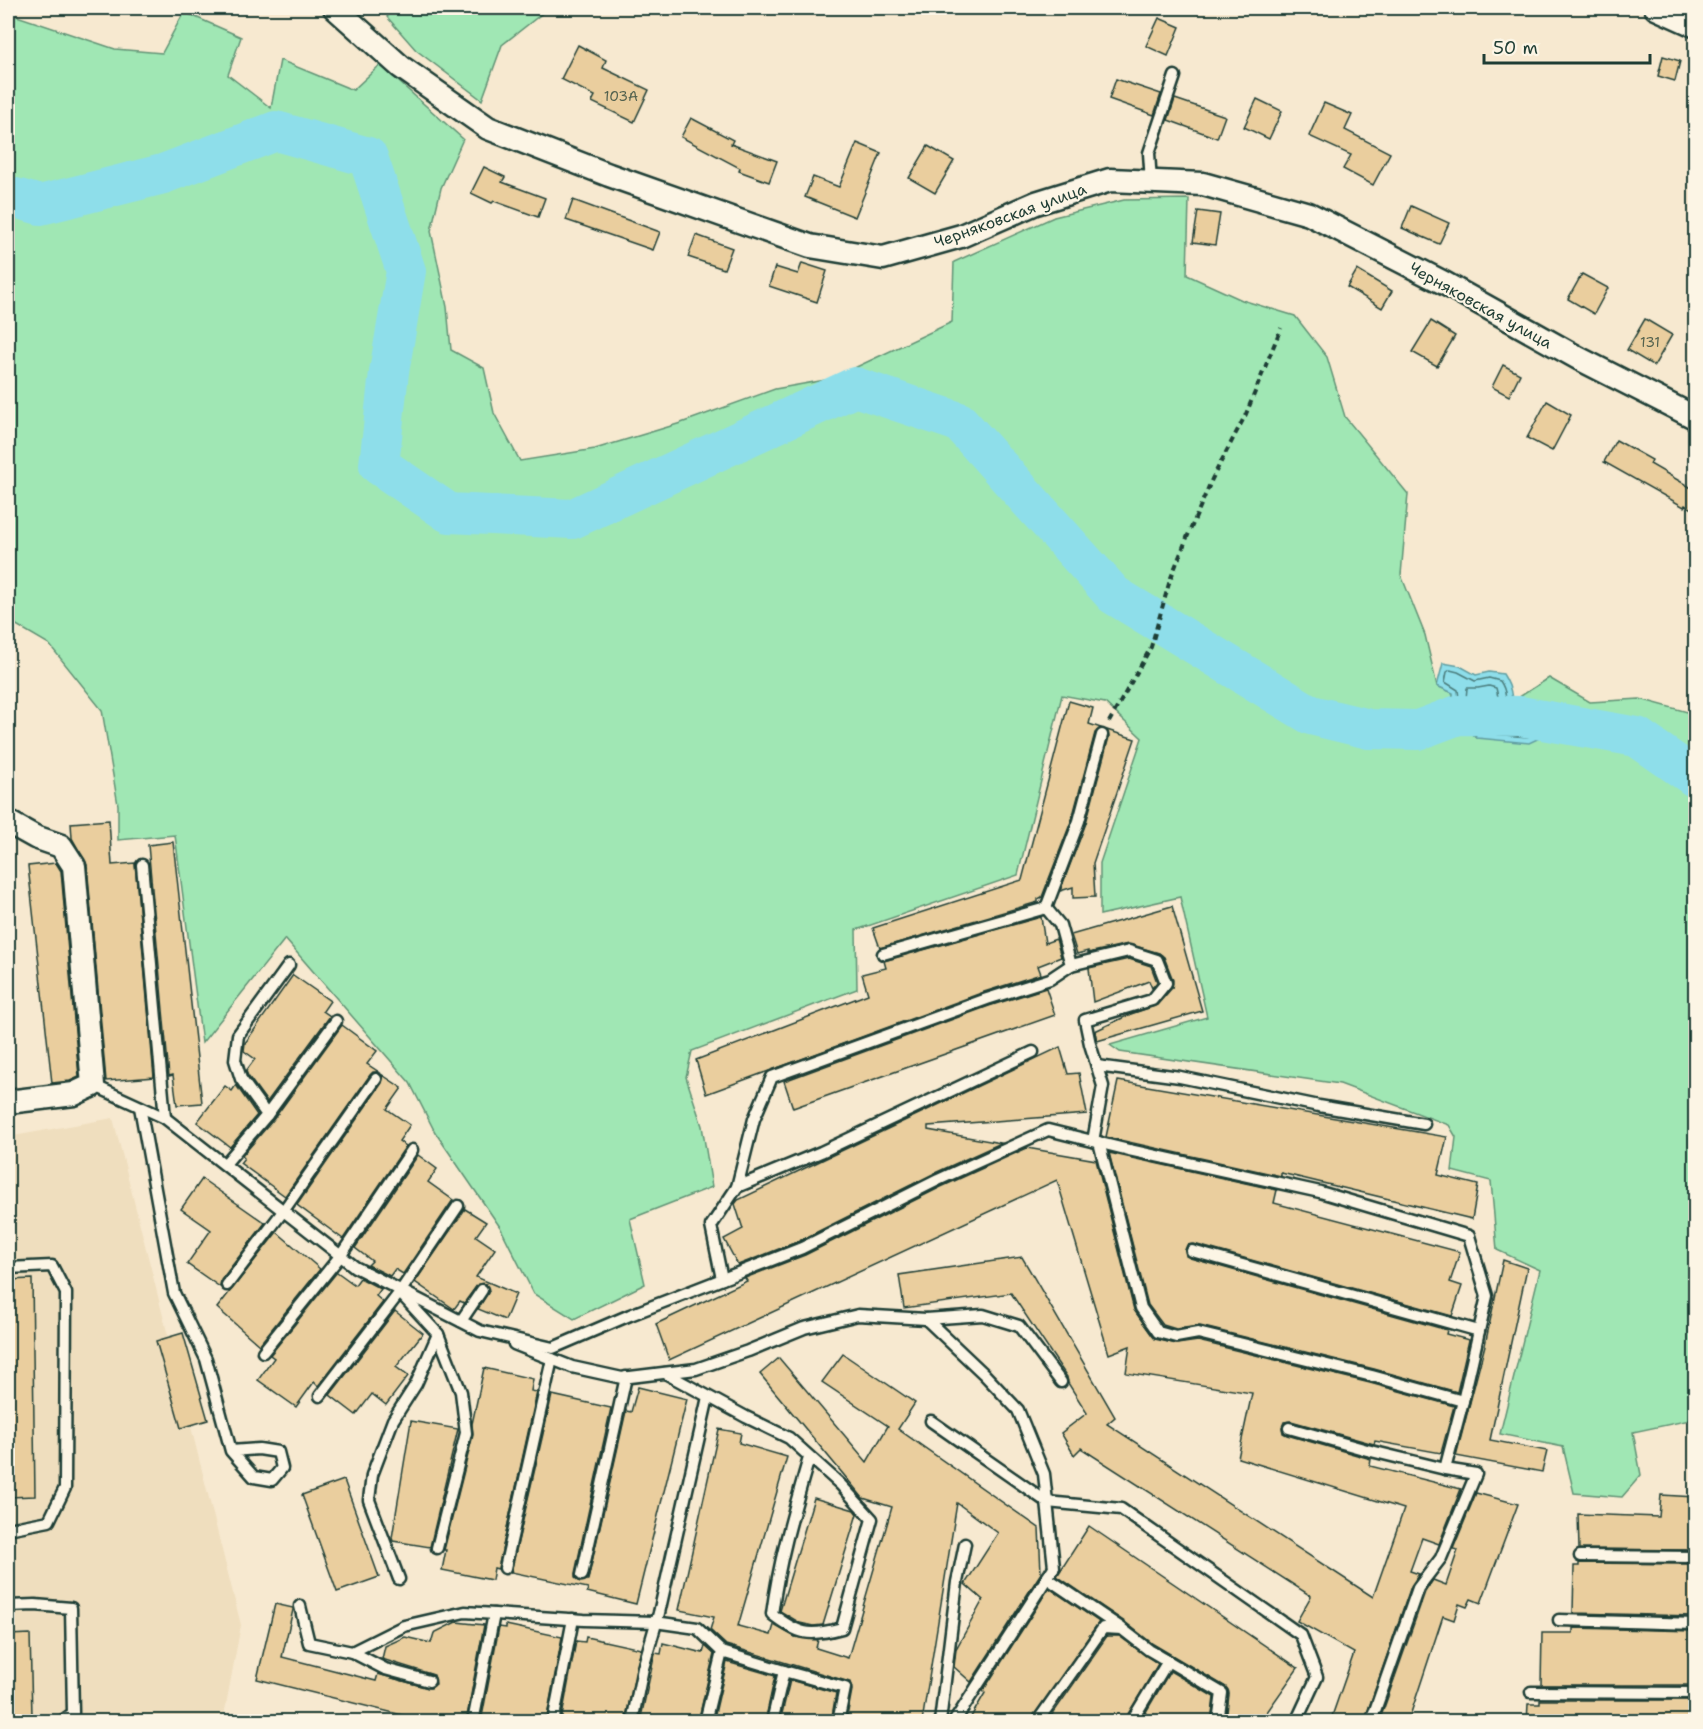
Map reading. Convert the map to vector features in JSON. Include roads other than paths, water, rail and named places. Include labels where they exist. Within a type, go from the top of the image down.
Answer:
[{"type":"street","name":"Черняковская улица","points":[[335,8],[402,67],[488,128],[609,175],[810,246],[883,258],[961,237],[1036,202],[1110,180],[1203,184],[1309,214],[1444,283],[1580,359],[1695,418]]},
{"type":"street","points":[[1656,8],[1695,26]]},
{"type":"street","points":[[8,822],[35,837],[61,846],[74,866],[93,1084],[74,1094],[8,1102]]},
{"type":"lane","points":[[1151,182],[1149,153],[1175,76]]},
{"type":"lane","points":[[1046,908],[1079,821],[1102,735]]},
{"type":"lane","points":[[142,866],[165,1118]]},
{"type":"lane","points":[[883,954],[1046,908]]},
{"type":"lane","points":[[1046,908],[1060,925],[1071,965]]},
{"type":"lane","points":[[723,1279],[711,1226],[737,1187],[754,1119],[772,1077],[987,999],[1050,979],[1071,965],[1129,951],[1157,960],[1166,983],[1152,1000],[1085,1020],[1102,1086],[1096,1142],[1141,1308],[1158,1332],[1176,1337],[1198,1333],[1463,1401]]},
{"type":"lane","points":[[267,1115],[241,1079],[236,1060],[238,1035],[289,965]]},
{"type":"lane","points":[[225,1164],[267,1115],[336,1021]]},
{"type":"lane","points":[[737,1187],[821,1152],[1033,1052]]},
{"type":"lane","points":[[1096,1066],[1180,1077],[1424,1125]]},
{"type":"lane","points":[[227,1284],[284,1210],[376,1079]]},
{"type":"lane","points":[[93,1084],[165,1118],[355,1267],[480,1331],[572,1367],[626,1377],[665,1373],[696,1369],[804,1328],[858,1315],[926,1319],[983,1315],[1019,1326],[1061,1382]]},
{"type":"lane","points":[[140,1107],[174,1293],[206,1359],[231,1451],[254,1477],[272,1480],[282,1468],[278,1452],[259,1449],[231,1451]]},
{"type":"lane","points":[[480,1331],[553,1348],[802,1248],[938,1180],[1048,1130],[1320,1192],[1469,1236],[1487,1296],[1445,1469]]},
{"type":"lane","points":[[263,1352],[341,1256],[412,1150]]},
{"type":"lane","points":[[321,1396],[401,1291],[458,1206]]},
{"type":"lane","points":[[1192,1251],[1479,1331]]},
{"type":"lane","points":[[8,1268],[52,1266],[66,1293],[65,1488],[49,1521],[8,1529]]},
{"type":"lane","points":[[461,1321],[482,1290]]},
{"type":"lane","points":[[401,1291],[438,1334],[461,1392],[466,1433],[437,1548]]},
{"type":"lane","points":[[926,1319],[1018,1410],[1044,1473],[1054,1567],[954,1722]]},
{"type":"lane","points":[[399,1579],[369,1500],[372,1475],[393,1420],[416,1384],[438,1334]]},
{"type":"lane","points":[[506,1568],[552,1359]]},
{"type":"lane","points":[[665,1373],[746,1418],[789,1438],[840,1485],[872,1519],[842,1628],[820,1634],[793,1630],[772,1614],[786,1536],[810,1458]]},
{"type":"lane","points":[[582,1575],[626,1377]]},
{"type":"lane","points":[[632,1722],[708,1397]]},
{"type":"lane","points":[[931,1421],[1047,1502],[1121,1509],[1301,1635],[1317,1677],[1296,1722]]},
{"type":"lane","points":[[1289,1428],[1367,1450],[1476,1474],[1441,1558],[1418,1588],[1371,1722]]},
{"type":"lane","points":[[940,1722],[957,1582],[965,1544]]},
{"type":"lane","points":[[1580,1556],[1695,1557]]},
{"type":"lane","points":[[1047,1578],[1149,1650],[1222,1693],[1218,1722]]},
{"type":"lane","points":[[8,1606],[35,1605],[70,1608],[73,1713],[62,1722]]},
{"type":"lane","points":[[300,1606],[309,1643],[352,1652],[385,1669],[429,1680]]},
{"type":"lane","points":[[352,1652],[404,1626],[465,1612],[655,1622],[697,1628],[722,1652],[845,1688],[838,1722]]},
{"type":"lane","points":[[473,1722],[494,1614]]},
{"type":"lane","points":[[553,1722],[573,1619]]},
{"type":"lane","points":[[1559,1620],[1695,1624]]},
{"type":"lane","points":[[1037,1722],[1103,1628],[1122,1629]]},
{"type":"lane","points":[[705,1722],[722,1652]]},
{"type":"lane","points":[[1131,1722],[1168,1661]]},
{"type":"lane","points":[[772,1722],[784,1671]]},
{"type":"lane","points":[[1530,1692],[1695,1693]]},
{"type":"water","points":[[1443,663],[1460,666],[1476,675],[1489,672],[1503,674],[1511,692],[1509,722],[1528,718],[1553,717],[1559,729],[1529,743],[1477,738],[1461,723],[1454,709],[1453,693],[1437,686]]},
{"type":"waterway","points":[[8,196],[40,205],[163,174],[276,131],[368,157],[406,271],[389,372],[379,465],[449,513],[572,519],[855,387],[959,422],[1114,595],[1311,715],[1369,729],[1418,730],[1458,715],[1520,716],[1637,737],[1696,778]]}]
